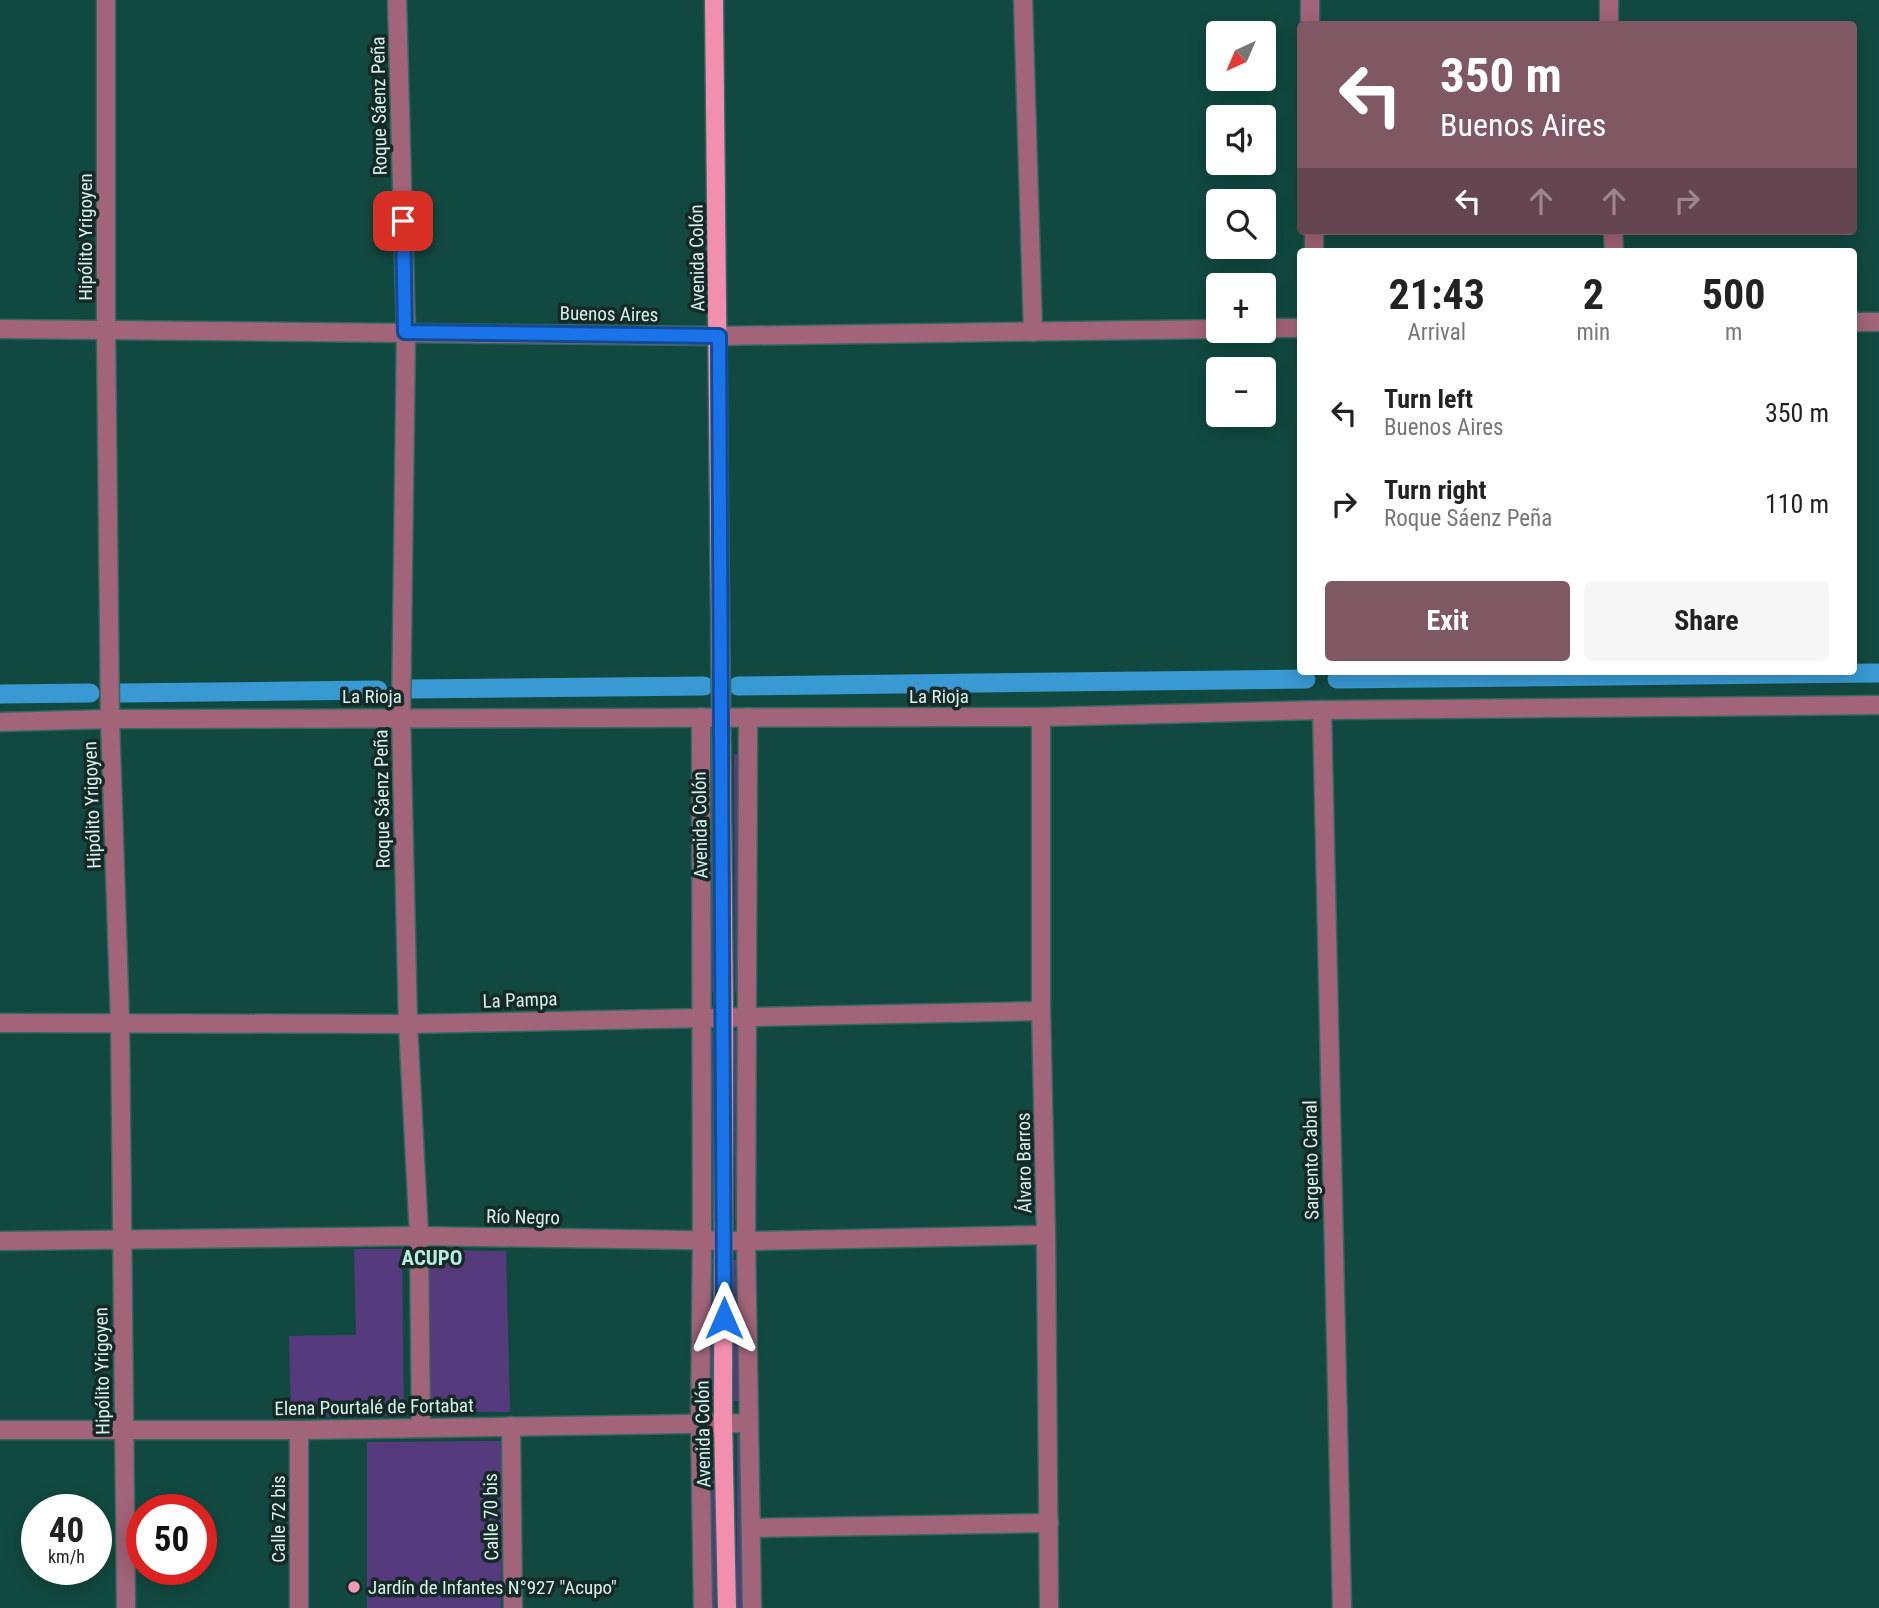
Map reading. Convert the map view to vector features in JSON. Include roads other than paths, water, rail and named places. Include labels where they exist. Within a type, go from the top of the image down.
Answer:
[{"type":"main road","name":"Avenida Colón","points":[[714,0],[724,1016],[723,1422],[727,1608]]},
{"type":"street","name":"Hipólito Yrigoyen","points":[[106,0],[110,719],[120,1023],[126,1608]]},
{"type":"street","name":"Roque Sáenz Peña","points":[[397,0],[405,332],[401,717],[408,1024],[419,1236],[421,1428]]},
{"type":"street","points":[[1023,0],[1033,332]]},
{"type":"street","points":[[1310,0],[1310,21]]},
{"type":"street","points":[[1609,0],[1609,21]]},
{"type":"street","points":[[1857,322],[1879,322]]},
{"type":"street","points":[[1276,328],[1297,328]]},
{"type":"street","name":"Buenos Aires","points":[[0,329],[719,336],[1206,329]]},
{"type":"street","name":"La Rioja","points":[[0,722],[401,717],[1041,717],[1322,710],[1879,705]]},
{"type":"street","name":"Sargento Cabral","points":[[1322,710],[1342,1608]]},
{"type":"street","points":[[748,717],[746,1241],[752,1608]]},
{"type":"street","name":"Álvaro Barros","points":[[1041,717],[1041,1011],[1049,1608]]},
{"type":"street","name":"Avenida Colón","points":[[701,718],[700,1423],[703,1608]]},
{"type":"street","name":"La Pampa","points":[[0,1023],[408,1024],[1041,1011]]},
{"type":"street","name":"Río Negro","points":[[0,1241],[419,1236],[746,1241],[1046,1235]]},
{"type":"street","name":"Elena Pourtalé de Fortabat","points":[[0,1430],[299,1430],[749,1423]]},
{"type":"street","name":"Calle 70 bis","points":[[511,1426],[513,1608]]},
{"type":"street","name":"Calle 72 bis","points":[[299,1430],[299,1608]]},
{"type":"street","points":[[751,1528],[1049,1523]]},
{"type":"waterway","points":[[1857,673],[1879,673]]},
{"type":"waterway","points":[[1337,679],[1698,675]]},
{"type":"waterway","points":[[738,686],[1306,679]]},
{"type":"waterway","points":[[409,689],[704,686]]},
{"type":"waterway","points":[[121,693],[378,690]]},
{"type":"waterway","points":[[0,694],[90,693]]},
{"type":"place","name":"Jardín de Infantes N°927 \"Acupo\"","points":[[354,1587]]},
{"type":"district","name":"ACUPO","points":[[432,1258]]}]
